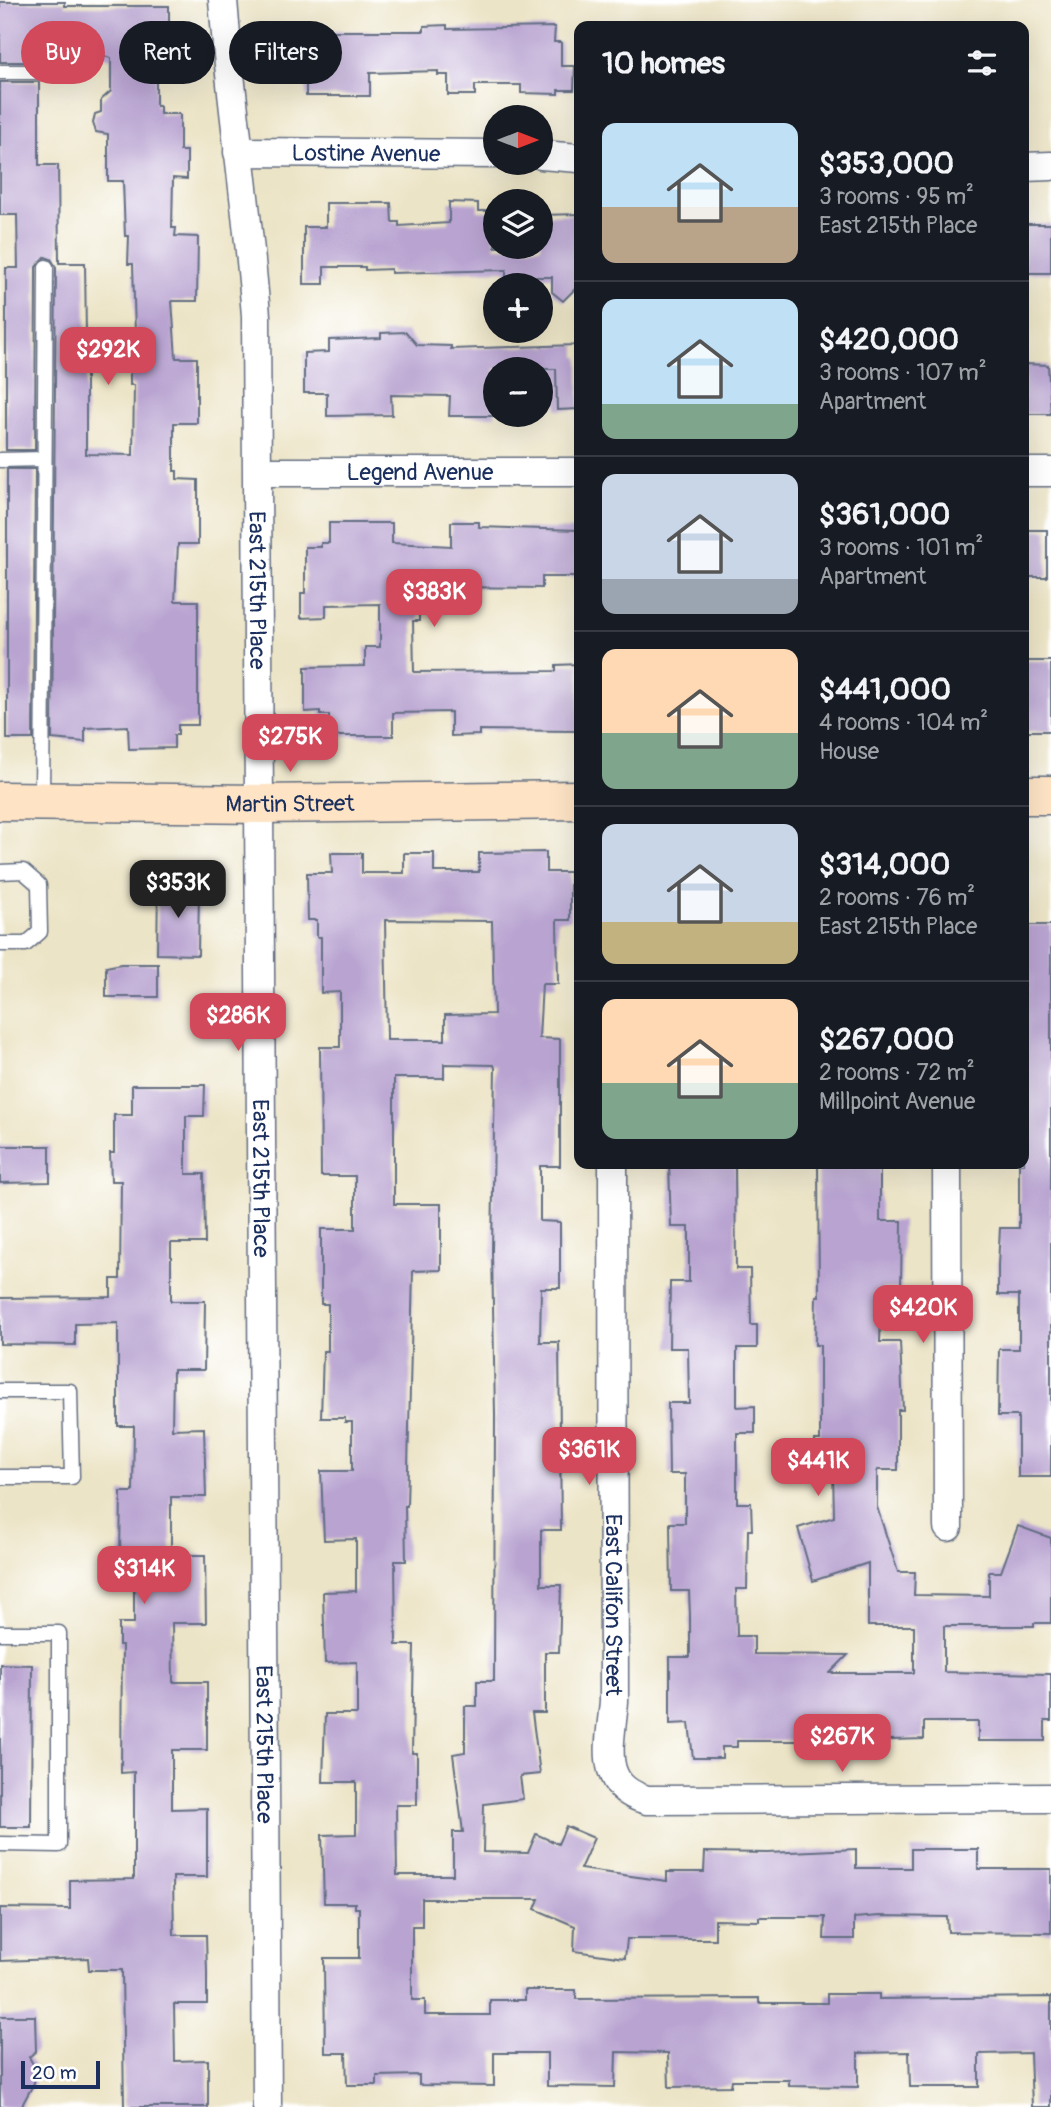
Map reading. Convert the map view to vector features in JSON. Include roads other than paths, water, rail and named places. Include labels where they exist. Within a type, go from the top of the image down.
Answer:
[{"type":"street","name":"East 215th Place","points":[[223,0],[238,152],[250,227],[256,316],[267,2107]]},
{"type":"street","name":"Lostine Avenue","points":[[238,152],[483,154]]},
{"type":"street","points":[[553,156],[574,158]]},
{"type":"street","points":[[1029,167],[1051,166]]},
{"type":"street","name":"Legend Avenue","points":[[259,472],[574,472]]},
{"type":"street","points":[[1029,472],[1051,472]]},
{"type":"street","points":[[1029,795],[1051,795]]},
{"type":"street","name":"Martin Street","points":[[0,801],[261,804],[574,800]]},
{"type":"street","name":"East Califon Street","points":[[613,1169],[614,1701],[610,1761],[614,1779],[622,1791],[647,1800],[667,1801],[1051,1798]]},
{"type":"street","points":[[947,1169],[948,1527]]},
{"type":"lane","points":[[0,72],[21,72]]},
{"type":"lane","points":[[42,802],[46,267]]},
{"type":"lane","points":[[0,460],[44,459]]},
{"type":"lane","points":[[0,872],[23,871],[39,885],[40,932],[26,944],[0,944]]},
{"type":"lane","points":[[0,1391],[71,1391],[72,1476],[0,1477]]},
{"type":"lane","points":[[0,1633],[59,1633],[58,1845],[0,1844]]}]
